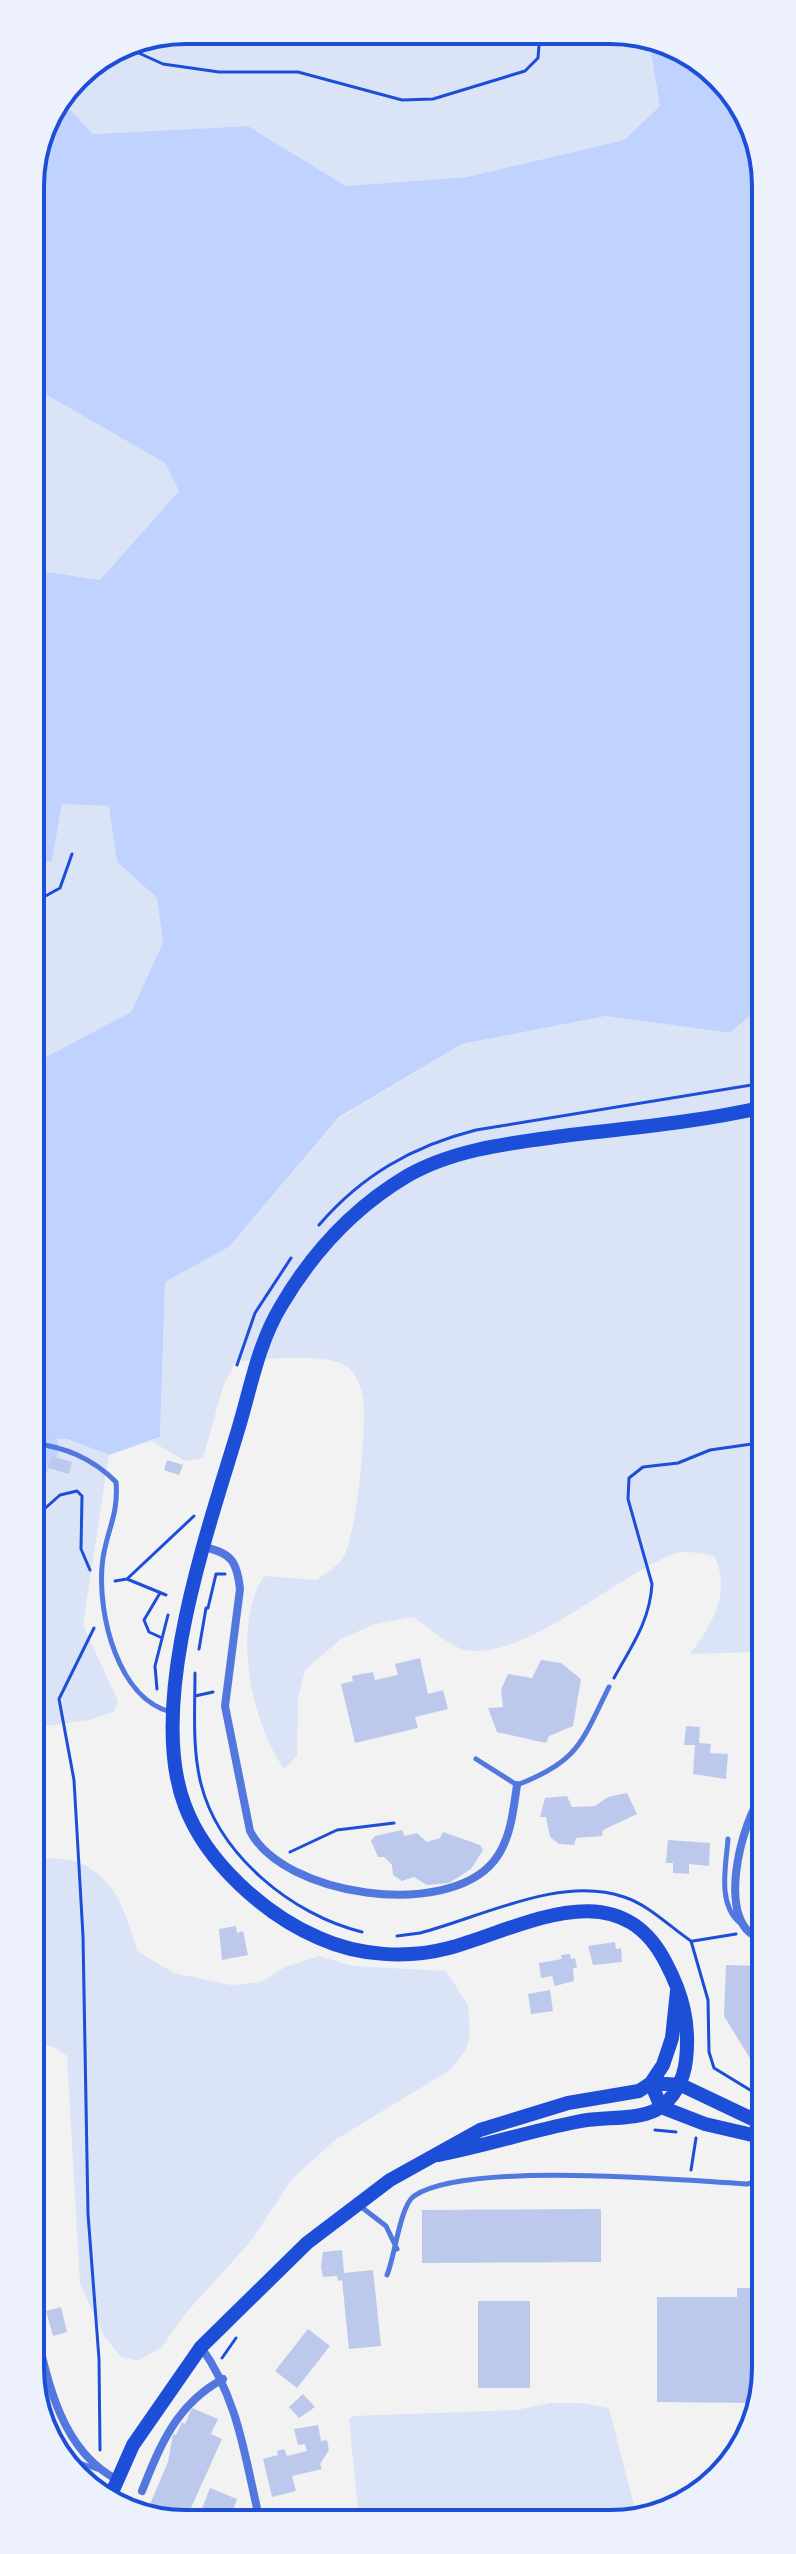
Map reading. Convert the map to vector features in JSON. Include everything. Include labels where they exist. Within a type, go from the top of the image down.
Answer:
[{"type":"main road","points":[[438,2155],[578,2121],[649,2112],[661,2107],[681,2085],[687,2012],[662,1955],[643,1932],[612,1915],[595,1912],[540,1916],[448,1948],[415,1954],[351,1949],[318,1938],[248,1890],[213,1855],[194,1826],[177,1778],[174,1713],[181,1647],[204,1547],[260,1348],[278,1310],[326,1243],[383,1191],[417,1171],[489,1147],[752,1109]]},
{"type":"main road","points":[[113,2489],[133,2445],[201,2347],[307,2243],[356,2203],[390,2180],[480,2130],[568,2103],[639,2091],[651,2083],[663,2065],[672,2038],[677,1986]]},
{"type":"main road","points":[[651,2083],[681,2085],[752,2119]]},
{"type":"main road","points":[[651,2083],[661,2107],[705,2124],[752,2135]]},
{"type":"street","points":[[204,1547],[224,1551],[234,1559],[238,1572],[240,1589],[225,1706],[250,1831],[255,1842],[277,1859],[338,1887],[410,1895],[443,1891],[469,1880],[492,1863],[505,1844],[517,1785]]},
{"type":"street","points":[[752,1817],[744,1833],[738,1861],[736,1901],[740,1923],[752,1934]]},
{"type":"street","points":[[201,2347],[223,2379],[232,2403],[257,2510]]},
{"type":"street","points":[[44,2364],[51,2395],[72,2437],[102,2471],[116,2479]]},
{"type":"street","points":[[142,2491],[171,2424],[199,2392],[223,2379]]},
{"type":"lane","points":[[44,1444],[83,1457],[116,1482],[118,1507],[102,1565],[104,1609],[129,1681],[158,1709],[174,1713]]},
{"type":"lane","points":[[476,1759],[517,1785],[560,1766],[574,1754],[609,1687]]},
{"type":"lane","points":[[728,1839],[726,1903],[731,1915],[740,1923]]},
{"type":"lane","points":[[387,2275],[397,2250],[404,2208],[413,2197],[436,2187],[518,2176],[752,2183]]},
{"type":"lane","points":[[356,2203],[386,2226],[397,2250]]},
{"type":"lane","points":[[80,2463],[102,2471]]},
{"type":"path","points":[[138,53],[163,64],[219,72],[298,72],[402,100],[433,99],[525,71],[538,58],[538,44]]},
{"type":"path","points":[[44,897],[60,888],[72,854]]},
{"type":"path","points":[[318,1226],[357,1185],[385,1166],[444,1138],[476,1130],[752,1085]]},
{"type":"path","points":[[235,1376],[255,1313],[271,1284],[298,1248]]},
{"type":"path","points":[[609,1687],[647,1619],[651,1598],[652,1584],[628,1499],[629,1478],[643,1467],[678,1463],[710,1450],[752,1444]]},
{"type":"path","points":[[44,1509],[60,1495],[77,1491],[82,1496],[81,1549],[84,1562],[102,1577]]},
{"type":"path","points":[[166,1595],[127,1579],[191,1518],[200,1514]]},
{"type":"path","points":[[208,1608],[216,1574]]},
{"type":"path","points":[[158,1709],[155,1666],[160,1637],[149,1632],[144,1620],[160,1593]]},
{"type":"path","points":[[102,2471],[99,2359],[88,2214],[83,1936],[74,1780],[59,1699],[104,1609]]},
{"type":"path","points":[[277,1859],[337,1830],[394,1823]]},
{"type":"path","points":[[691,1941],[748,1932]]},
{"type":"path","points":[[651,2129],[700,2135],[690,2181]]},
{"type":"path","points":[[216,2368],[239,2333]]},
{"type":"shaded area","points":[[186,44],[629,45],[650,50],[660,106],[624,140],[467,177],[346,186],[248,126],[93,134],[68,107],[85,85],[131,55],[167,45]]},
{"type":"shaded area","points":[[44,393],[165,463],[180,491],[100,580],[44,571]]},
{"type":"shaded area","points":[[62,804],[110,806],[117,862],[157,898],[163,943],[131,1012],[44,1058],[44,862],[52,861]]},
{"type":"shaded area","points":[[752,1014],[752,1652],[690,1654],[712,1619],[721,1582],[714,1556],[691,1552],[677,1553],[654,1563],[545,1629],[490,1650],[459,1648],[413,1617],[375,1624],[341,1639],[305,1670],[298,1699],[297,1756],[284,1769],[272,1749],[254,1701],[247,1647],[249,1621],[254,1597],[264,1576],[317,1580],[341,1561],[347,1549],[360,1482],[364,1432],[362,1394],[353,1372],[336,1362],[292,1358],[236,1361],[223,1387],[203,1458],[185,1461],[151,1441],[160,1437],[165,1282],[229,1247],[339,1118],[462,1044],[606,1016],[730,1033]]},
{"type":"shaded area","points":[[44,1438],[66,1439],[109,1455],[83,1625],[118,1701],[114,1712],[89,1720],[44,1726]]},
{"type":"shaded area","points":[[44,1858],[71,1860],[94,1871],[113,1890],[119,1901],[137,1951],[174,1973],[231,1985],[261,1982],[285,1967],[319,1956],[353,1966],[446,1971],[468,2005],[470,2034],[466,2050],[450,2070],[335,2140],[292,2179],[251,2241],[185,2314],[162,2347],[138,2361],[121,2357],[104,2336],[80,2284],[67,2056],[52,2046],[44,2046]]},
{"type":"shaded area","points":[[550,2403],[580,2403],[609,2408],[635,2508],[358,2510],[349,2419],[352,2416],[516,2410]]},
{"type":"water","points":[[650,50],[681,63],[711,85],[737,123],[751,167],[752,1014],[730,1033],[606,1016],[462,1044],[339,1117],[229,1247],[165,1282],[160,1437],[109,1455],[67,1439],[44,1438],[44,1058],[131,1012],[163,943],[157,898],[117,862],[109,806],[62,804],[52,861],[44,862],[44,571],[100,580],[179,491],[165,463],[44,393],[44,176],[55,131],[68,107],[93,134],[248,126],[346,186],[467,177],[624,140],[660,106]]},
{"type":"building","points":[[51,1456],[72,1462],[69,1474],[48,1468]]},
{"type":"building","points":[[167,1460],[183,1465],[179,1475],[164,1470]]},
{"type":"building","points":[[420,1658],[428,1694],[443,1690],[448,1709],[415,1717],[418,1728],[355,1743],[341,1684],[353,1681],[352,1676],[373,1672],[375,1680],[398,1675],[395,1664]]},
{"type":"building","points":[[541,1660],[561,1663],[581,1679],[573,1726],[549,1736],[546,1743],[497,1732],[488,1708],[503,1707],[501,1690],[508,1674],[532,1678]]},
{"type":"building","points":[[686,1726],[700,1727],[699,1743],[711,1744],[710,1753],[728,1754],[726,1779],[693,1774],[695,1745],[684,1745]]},
{"type":"building","points":[[627,1793],[637,1814],[603,1830],[602,1836],[576,1838],[574,1845],[559,1844],[550,1837],[546,1817],[540,1817],[545,1798],[567,1796],[572,1807],[595,1806],[608,1797]]},
{"type":"building","points":[[402,1830],[405,1836],[417,1833],[427,1842],[440,1838],[443,1832],[480,1845],[483,1850],[471,1869],[449,1883],[427,1885],[414,1877],[402,1881],[393,1875],[392,1865],[384,1857],[378,1857],[371,1841],[375,1836]]},
{"type":"building","points":[[668,1840],[710,1843],[709,1866],[689,1864],[689,1874],[673,1873],[673,1863],[666,1863]]},
{"type":"building","points":[[236,1926],[237,1933],[243,1931],[248,1955],[222,1960],[219,1929]]},
{"type":"building","points":[[615,1942],[616,1949],[621,1948],[622,1962],[593,1965],[588,1946]]},
{"type":"building","points":[[570,1954],[571,1959],[575,1958],[577,1968],[573,1968],[574,1981],[555,1986],[552,1976],[541,1978],[539,1963],[562,1959],[561,1955]]},
{"type":"building","points":[[726,1965],[752,1966],[752,2062],[724,2016]]},
{"type":"building","points":[[550,1990],[553,2011],[531,2014],[528,1994]]},
{"type":"building","points":[[601,2209],[601,2262],[422,2263],[422,2210]]},
{"type":"building","points":[[342,2250],[344,2273],[373,2270],[381,2346],[349,2349],[342,2280],[338,2281],[337,2276],[323,2277],[321,2267],[323,2252]]},
{"type":"building","points":[[737,2288],[752,2288],[752,2378],[747,2403],[657,2402],[657,2297],[737,2297]]},
{"type":"building","points":[[478,2301],[530,2301],[530,2388],[478,2388]]},
{"type":"building","points":[[61,2307],[67,2332],[53,2336],[46,2311]]},
{"type":"building","points":[[308,2329],[330,2346],[297,2388],[275,2371]]},
{"type":"building","points":[[303,2394],[315,2407],[299,2418],[289,2407]]},
{"type":"building","points":[[192,2408],[218,2419],[211,2434],[222,2439],[191,2508],[196,2510],[150,2505],[168,2462],[173,2434],[176,2435],[182,2422],[185,2424]]},
{"type":"building","points":[[318,2425],[321,2441],[327,2440],[329,2450],[320,2464],[322,2469],[292,2476],[296,2491],[272,2497],[263,2459],[278,2455],[277,2451],[284,2449],[287,2456],[307,2451],[305,2444],[298,2445],[294,2429]]},
{"type":"building","points":[[210,2488],[237,2499],[233,2510],[201,2510]]}]
